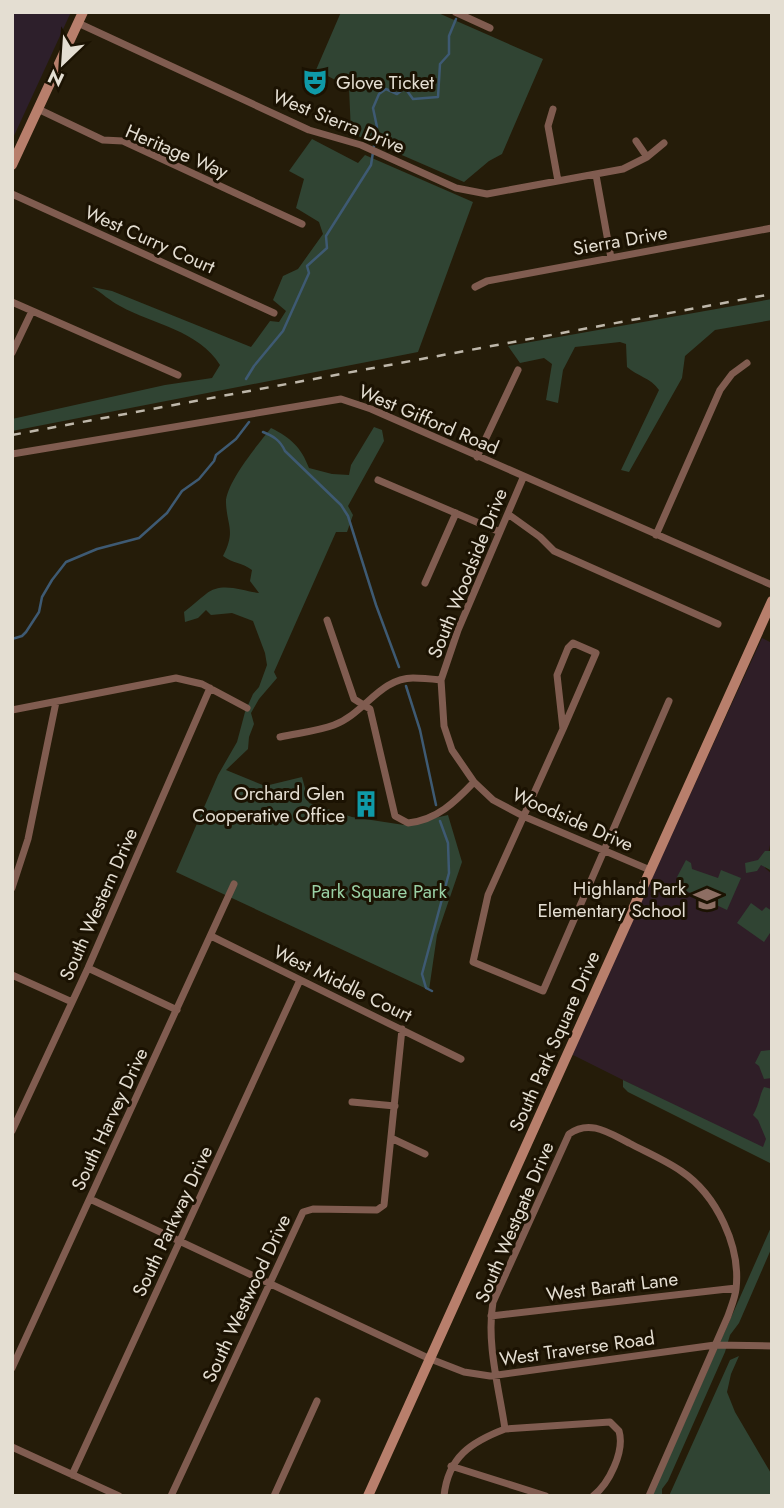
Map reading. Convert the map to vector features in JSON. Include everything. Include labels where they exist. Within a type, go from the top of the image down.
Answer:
[{"type":"street","points":[[12,165],[83,12]]},
{"type":"street","points":[[454,12],[490,28]]},
{"type":"street","name":"West Sierra Drive","points":[[78,23],[309,130],[370,149],[464,191],[479,194],[623,169],[647,157],[664,143]]},
{"type":"street","name":"Heritage Way","points":[[38,109],[103,140],[122,141],[303,224]]},
{"type":"street","points":[[553,109],[548,126],[558,181]]},
{"type":"street","points":[[636,141],[647,157]]},
{"type":"street","points":[[596,175],[611,258]]},
{"type":"street","name":"West Curry Court","points":[[12,194],[274,313]]},
{"type":"street","name":"Sierra Drive","points":[[475,287],[487,281],[772,228]]},
{"type":"street","points":[[12,302],[178,375]]},
{"type":"street","points":[[12,353],[32,311]]},
{"type":"street","points":[[656,535],[720,390],[732,374],[747,363]]},
{"type":"street","points":[[477,457],[518,370]]},
{"type":"street","name":"West Gifford Road","points":[[12,454],[341,399],[371,409],[772,585]]},
{"type":"street","name":"South Woodside Drive","points":[[441,680],[458,630],[523,478]]},
{"type":"street","points":[[378,480],[500,532]]},
{"type":"street","points":[[425,583],[456,513]]},
{"type":"street","points":[[508,514],[540,537],[554,551],[718,624]]},
{"type":"street","name":"South Park Square Drive","points":[[368,1496],[772,601]]},
{"type":"street","points":[[327,620],[354,699],[370,709],[395,816],[408,824],[432,817],[448,808],[474,782]]},
{"type":"street","points":[[563,729],[557,675],[568,648],[573,643],[596,653],[563,729],[488,895],[473,962],[543,991],[669,701]]},
{"type":"street","points":[[280,737],[335,725],[364,706],[381,689],[397,681],[412,678],[441,680]]},
{"type":"street","points":[[12,710],[165,679],[184,679],[210,688],[247,708]]},
{"type":"street","name":"Woodside Drive","points":[[441,680],[444,726],[452,750],[474,782],[493,800],[523,816],[650,870]]},
{"type":"street","name":"South Western Drive","points":[[12,1131],[88,968],[210,688]]},
{"type":"street","points":[[12,888],[28,839],[56,702]]},
{"type":"street","name":"South Harvey Drive","points":[[12,1368],[234,884]]},
{"type":"street","name":"West Middle Court","points":[[211,936],[461,1059]]},
{"type":"street","points":[[88,968],[177,1010]]},
{"type":"street","points":[[12,975],[72,1002]]},
{"type":"street","name":"South Parkway Drive","points":[[72,1475],[300,979]]},
{"type":"street","name":"South Westwood Drive","points":[[172,1496],[301,1215],[306,1210],[377,1210],[382,1208],[385,1202],[402,1029]]},
{"type":"street","points":[[352,1102],[395,1106]]},
{"type":"street","name":"South Westgate Drive","points":[[505,1429],[491,1316],[500,1285],[569,1134],[578,1127],[589,1126],[618,1137],[683,1172],[700,1188],[724,1222],[734,1261],[736,1288],[728,1315],[649,1496]]},
{"type":"street","points":[[391,1138],[425,1153]]},
{"type":"street","name":"West Traverse Road","points":[[90,1199],[428,1359],[478,1375],[497,1375],[715,1345],[772,1346]]},
{"type":"street","name":"West Baratt Lane","points":[[491,1316],[736,1288]]},
{"type":"street","points":[[274,1496],[317,1401]]},
{"type":"street","points":[[444,1496],[451,1466],[478,1441],[505,1429],[610,1422],[615,1425],[621,1437],[621,1447],[603,1486],[593,1496]]},
{"type":"street","points":[[12,1447],[119,1496]]},
{"type":"street","points":[[451,1466],[547,1496]]},
{"type":"shaded area","points":[[12,12],[71,12],[13,138],[12,137]]},
{"type":"shaded area","name":"Highland Park Elementary School","points":[[762,638],[772,643],[772,836],[765,868],[772,874],[772,1136],[765,1151],[571,1054]]},
{"type":"green space","points":[[341,12],[436,12],[543,59],[502,154],[464,182],[351,133],[349,87],[316,70]]},
{"type":"green space","points":[[312,139],[358,163],[365,155],[473,202],[418,352],[12,431],[12,419],[165,385],[212,378],[220,365],[211,353],[188,336],[133,313],[92,287],[112,291],[251,347],[270,321],[279,322],[286,311],[273,300],[283,276],[298,269],[323,234],[319,222],[296,208],[304,179],[289,171]]},
{"type":"green space","points":[[772,299],[772,320],[715,330],[685,356],[682,378],[629,472],[621,470],[659,390],[627,367],[626,344],[620,342],[575,347],[563,370],[558,403],[546,400],[552,364],[544,358],[520,363],[508,346]]},
{"type":"green space","name":"Park Square Park","points":[[374,427],[382,430],[384,441],[348,506],[353,515],[347,532],[336,532],[274,672],[277,678],[251,713],[254,724],[248,749],[226,770],[265,786],[302,777],[309,803],[352,817],[404,825],[448,815],[462,862],[437,935],[429,990],[176,872],[218,775],[237,742],[245,712],[267,665],[253,621],[232,613],[211,615],[206,610],[198,618],[185,622],[184,612],[212,590],[225,587],[259,593],[250,581],[252,570],[223,556],[230,534],[226,503],[231,485],[271,428],[295,444],[309,468],[349,475],[351,465]]},
{"type":"green space","points":[[765,851],[772,851],[772,871],[761,865],[757,871],[746,873],[745,863],[758,860]]},
{"type":"green space","points":[[686,860],[691,863],[692,869],[718,878],[721,870],[741,878],[727,910],[684,890],[677,877]]},
{"type":"green space","points":[[751,903],[762,911],[766,907],[772,911],[772,930],[764,942],[737,923]]},
{"type":"green space","points":[[772,1047],[772,1078],[764,1079],[755,1063],[761,1051],[770,1050]]},
{"type":"green space","points":[[623,1080],[763,1147],[766,1139],[753,1115],[764,1087],[772,1089],[772,1164],[628,1092],[623,1087]]},
{"type":"green space","points":[[772,1225],[772,1247],[739,1323],[730,1335],[725,1352],[668,1481],[662,1489],[662,1496],[652,1496]]},
{"type":"green space","points":[[739,1356],[727,1392],[735,1412],[772,1475],[772,1496],[669,1496],[730,1360]]},
{"type":"waterway","points":[[246,379],[283,331],[309,273],[307,266],[327,248],[326,236],[371,165],[377,127],[373,108],[379,94],[386,89],[397,94],[405,88],[413,99],[438,97],[440,64],[449,54],[449,36],[456,19]]},
{"type":"waterway","points":[[12,639],[26,632],[39,612],[42,597],[66,562],[97,549],[139,538],[167,513],[182,491],[199,479],[216,455],[236,439],[249,422]]},
{"type":"waterway","points":[[263,432],[278,441],[341,505],[348,516],[399,667]]},
{"type":"waterway","points":[[406,686],[420,730],[436,805]]},
{"type":"waterway","points":[[432,991],[426,988],[422,974],[449,873],[448,843],[440,821]]},
{"type":"railway","points":[[12,435],[772,294]]},
{"type":"place","name":"Glove Ticket","points":[[315,82]]},
{"type":"place","name":"Orchard Glen Cooperative Office","points":[[366,804]]},
{"type":"place","name":"Highland Park Elementary School","points":[[707,899]]}]
